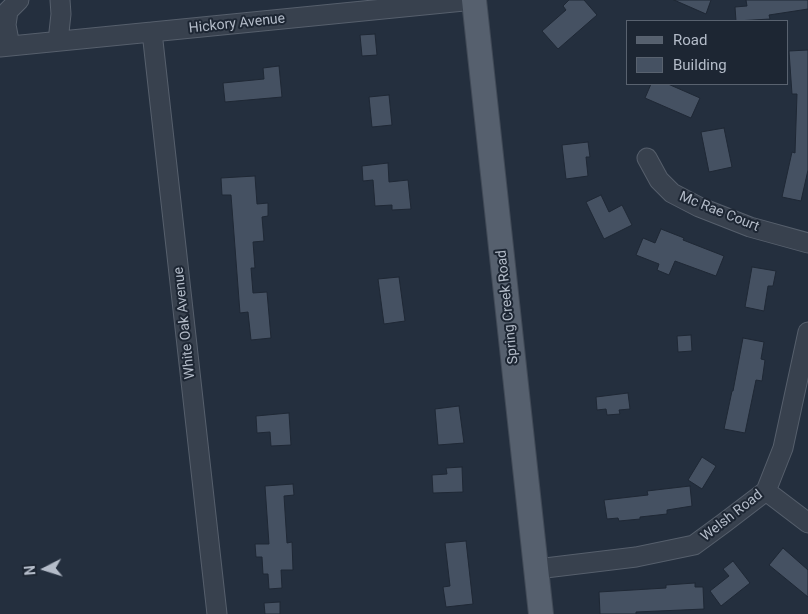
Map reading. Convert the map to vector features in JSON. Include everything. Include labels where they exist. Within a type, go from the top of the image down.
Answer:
[{"type":"main road","name":"Spring Creek Road","points":[[474,0],[542,614]]},
{"type":"street","points":[[5,46],[8,11],[19,0]]},
{"type":"street","points":[[58,41],[61,14],[60,0]]},
{"type":"street","name":"Hickory Avenue","points":[[5,46],[474,0]]},
{"type":"street","name":"White Oak Avenue","points":[[152,32],[217,614]]},
{"type":"street","name":"Mc Rae Court","points":[[647,158],[659,180],[672,193],[699,207],[750,227],[808,243]]},
{"type":"street","name":"Welsh Road","points":[[537,570],[636,557],[694,545],[766,490],[783,448],[808,332]]},
{"type":"street","points":[[766,490],[808,523]]},
{"type":"building","points":[[569,0],[584,0],[597,15],[558,49],[542,31],[566,10],[563,6]]},
{"type":"building","points":[[674,0],[711,0],[706,14]]},
{"type":"building","points":[[746,0],[808,0],[808,9],[769,15],[770,19],[736,20],[735,7],[747,6]]},
{"type":"building","points":[[375,34],[377,55],[362,56],[360,35]]},
{"type":"building","points":[[808,50],[808,170],[801,201],[782,197],[792,152],[795,153],[797,94],[792,94],[789,51]]},
{"type":"building","points":[[279,66],[282,97],[225,102],[223,83],[264,79],[263,68]]},
{"type":"building","points":[[651,85],[670,85],[700,98],[691,118],[645,98]]},
{"type":"building","points":[[389,95],[392,125],[372,127],[369,97]]},
{"type":"building","points":[[724,128],[732,167],[709,172],[701,132]]},
{"type":"building","points":[[588,142],[590,157],[586,157],[588,176],[566,179],[562,145]]},
{"type":"building","points":[[388,163],[389,182],[408,180],[411,209],[392,210],[392,205],[375,206],[373,180],[363,181],[362,166]]},
{"type":"building","points":[[255,176],[257,204],[268,203],[268,216],[262,217],[264,241],[253,242],[255,268],[251,268],[253,293],[267,292],[271,338],[251,340],[248,312],[240,313],[231,195],[222,195],[221,178]]},
{"type":"building","points":[[601,195],[609,212],[622,205],[632,225],[604,239],[586,202]]},
{"type":"building","points":[[661,229],[724,256],[716,276],[675,261],[669,275],[657,270],[659,264],[636,255],[643,238],[655,243]]},
{"type":"building","points":[[752,267],[776,271],[773,286],[768,286],[764,311],[745,307]]},
{"type":"building","points":[[399,277],[405,321],[384,324],[378,279]]},
{"type":"building","points":[[691,335],[692,351],[678,352],[677,336]]},
{"type":"building","points":[[743,338],[764,342],[761,359],[765,360],[762,381],[756,380],[745,433],[724,429]]},
{"type":"building","points":[[628,393],[630,409],[619,410],[620,414],[607,415],[606,409],[597,410],[596,397]]},
{"type":"building","points":[[459,406],[464,443],[438,445],[435,409]]},
{"type":"building","points":[[289,413],[291,445],[271,446],[270,432],[257,433],[256,416]]},
{"type":"building","points":[[702,457],[716,466],[702,489],[688,480]]},
{"type":"building","points":[[462,467],[463,492],[433,493],[432,475],[447,474],[446,468]]},
{"type":"building","points":[[293,484],[294,495],[284,496],[287,543],[292,542],[293,570],[281,570],[282,588],[269,589],[268,574],[263,574],[262,557],[256,557],[255,544],[269,544],[265,486]]},
{"type":"building","points":[[690,486],[692,506],[667,510],[667,514],[640,517],[640,519],[619,521],[618,518],[607,519],[604,500],[648,495],[647,491]]},
{"type":"building","points":[[466,541],[473,604],[446,607],[443,587],[450,586],[445,543]]},
{"type":"building","points":[[783,548],[808,570],[808,597],[769,565]]},
{"type":"building","points":[[733,561],[750,583],[721,606],[710,591],[729,576],[723,569]]},
{"type":"building","points":[[695,583],[695,587],[703,587],[704,609],[636,612],[636,614],[600,614],[599,592],[666,588],[666,585]]},
{"type":"building","points":[[280,602],[280,614],[265,614],[264,603]]}]
